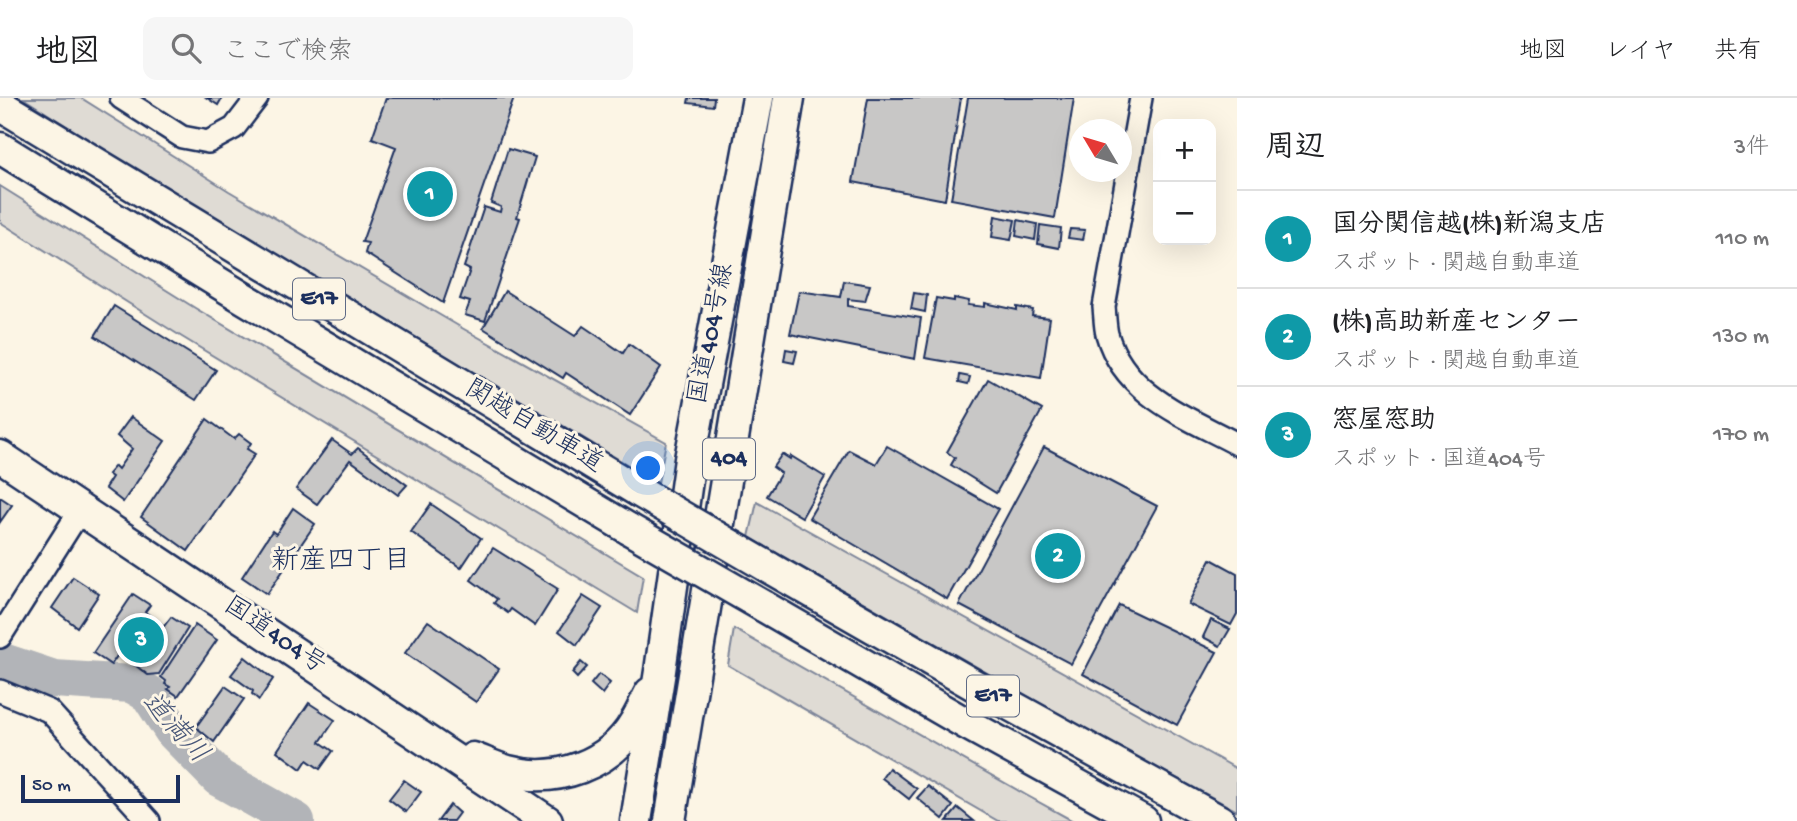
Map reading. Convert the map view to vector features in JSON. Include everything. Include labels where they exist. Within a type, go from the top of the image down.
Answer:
[{"type":"highway","name":"国道404号線","points":[[636,821],[690,459],[758,98]]},
{"type":"highway","name":"国道404号線","points":[[670,821],[789,98]]},
{"type":"highway","name":"関越自動車道","points":[[0,105],[638,491],[981,689],[1220,821]]},
{"type":"highway","name":"関越自動車道","points":[[0,148],[629,529],[965,723],[1143,821]]},
{"type":"highway","name":"国道404号","points":[[0,456],[547,821]]},
{"type":"highway","points":[[430,742],[507,771],[525,774],[560,773],[581,768],[613,748],[634,724],[660,671]]},
{"type":"street","points":[[121,98],[182,137],[208,142],[234,128],[257,98]]},
{"type":"street","points":[[1141,98],[1104,307],[1107,334],[1117,357],[1131,378],[1152,398],[1237,444]]},
{"type":"street","points":[[0,637],[81,509]]},
{"type":"street","points":[[0,691],[49,711],[149,821]]},
{"type":"shaded area","points":[[23,98],[81,98],[229,191],[462,328],[666,442],[658,483],[104,150]]},
{"type":"shaded area","points":[[0,186],[195,308],[643,576],[637,613],[182,337],[0,222]]},
{"type":"shaded area","points":[[757,502],[1237,769],[1237,811],[1073,722],[749,537]]},
{"type":"shaded area","points":[[734,629],[1073,821],[998,821],[728,665]]},
{"type":"building","points":[[207,98],[222,98],[218,105]]},
{"type":"building","points":[[386,98],[514,98],[443,303],[365,253],[368,243],[362,242],[396,147],[372,138]]},
{"type":"building","points":[[689,98],[714,98],[713,106],[688,103]]},
{"type":"building","points":[[868,98],[961,98],[945,200],[853,182]]},
{"type":"building","points":[[968,98],[1074,98],[1055,218],[951,199]]},
{"type":"building","points":[[508,149],[535,157],[517,217],[520,218],[485,321],[465,315],[470,302],[460,299],[470,270],[464,267],[484,207],[500,212],[501,207],[491,203]]},
{"type":"building","points":[[995,216],[1015,220],[1011,240],[992,237]]},
{"type":"building","points":[[1018,220],[1037,224],[1035,240],[1016,236]]},
{"type":"building","points":[[1040,225],[1061,228],[1059,248],[1038,244]]},
{"type":"building","points":[[1070,229],[1085,230],[1083,240],[1068,238]]},
{"type":"building","points":[[844,281],[870,285],[865,301],[848,299],[848,306],[921,318],[915,359],[790,334],[799,291],[841,297]]},
{"type":"building","points":[[505,291],[575,336],[583,326],[623,353],[629,344],[661,367],[630,415],[566,373],[563,378],[483,328]]},
{"type":"building","points":[[914,293],[927,295],[925,312],[911,309]]},
{"type":"building","points":[[936,298],[954,301],[954,298],[969,301],[968,305],[985,307],[985,303],[1017,310],[1017,307],[1033,310],[1032,316],[1050,318],[1041,378],[925,358]]},
{"type":"building","points":[[114,306],[216,370],[196,400],[95,336]]},
{"type":"building","points":[[786,349],[797,351],[794,363],[784,361]]},
{"type":"building","points":[[960,375],[970,377],[968,384],[959,382]]},
{"type":"building","points":[[988,379],[1042,410],[996,493],[951,465],[955,458],[947,452]]},
{"type":"building","points":[[131,417],[165,441],[123,502],[105,488],[112,477],[108,474],[115,466],[118,469],[132,449],[117,436]]},
{"type":"building","points":[[207,419],[234,439],[239,434],[251,443],[247,449],[255,454],[188,551],[141,517]]},
{"type":"building","points":[[332,440],[352,454],[358,448],[407,485],[398,495],[350,460],[317,504],[296,489]]},
{"type":"building","points":[[887,446],[998,509],[947,599],[809,518],[849,450],[876,464]]},
{"type":"building","points":[[1044,447],[1157,506],[1071,664],[959,605]]},
{"type":"building","points":[[782,454],[790,459],[791,456],[825,477],[802,517],[767,496],[781,473],[773,467]]},
{"type":"building","points":[[0,497],[12,505],[0,522]]},
{"type":"building","points":[[431,504],[481,538],[461,568],[411,532]]},
{"type":"building","points":[[293,508],[315,524],[267,594],[242,577],[272,531],[276,534]]},
{"type":"building","points":[[493,548],[558,589],[535,626],[511,609],[508,613],[494,603],[497,599],[471,580]]},
{"type":"building","points":[[1211,559],[1237,573],[1237,614],[1231,625],[1188,604]]},
{"type":"building","points":[[73,577],[99,594],[77,627],[52,608]]},
{"type":"building","points":[[133,594],[150,605],[145,612],[164,626],[171,617],[188,628],[159,674],[148,675],[119,653],[111,665],[93,653]]},
{"type":"building","points":[[583,596],[602,608],[577,645],[559,631]]},
{"type":"building","points":[[1119,605],[1217,652],[1177,725],[1083,674]]},
{"type":"building","points":[[1211,620],[1230,629],[1220,646],[1203,637]]},
{"type":"building","points":[[428,621],[499,669],[476,702],[405,653]]},
{"type":"building","points":[[195,625],[217,640],[178,696],[168,689],[170,687],[161,677]]},
{"type":"building","points":[[245,657],[273,679],[259,700],[252,694],[253,691],[231,675]]},
{"type":"building","points":[[581,662],[587,667],[577,678],[572,673]]},
{"type":"building","points":[[599,674],[610,683],[602,694],[591,684]]},
{"type":"building","points":[[225,686],[244,699],[214,742],[196,727]]},
{"type":"building","points":[[309,703],[335,720],[320,742],[333,751],[320,769],[307,760],[301,769],[277,751]]},
{"type":"building","points":[[889,768],[917,789],[909,799],[882,778]]},
{"type":"building","points":[[404,780],[421,792],[406,812],[389,799]]},
{"type":"building","points":[[928,786],[953,806],[943,819],[917,798]]},
{"type":"building","points":[[450,805],[459,813],[453,821],[438,821]]},
{"type":"building","points":[[958,808],[974,821],[947,821]]},
{"type":"waterway","name":"道満川","points":[[0,661],[54,679],[132,684],[149,694],[173,731],[219,778],[296,821]]},
{"type":"place","name":"国分関信越(株)新潟支店","points":[[430,194]]},
{"type":"place","name":"(株)高助新産センター","points":[[1058,556]]},
{"type":"place","name":"窓屋窓助","points":[[141,640]]},
{"type":"district","name":"新産四丁目","points":[[341,562]]}]
